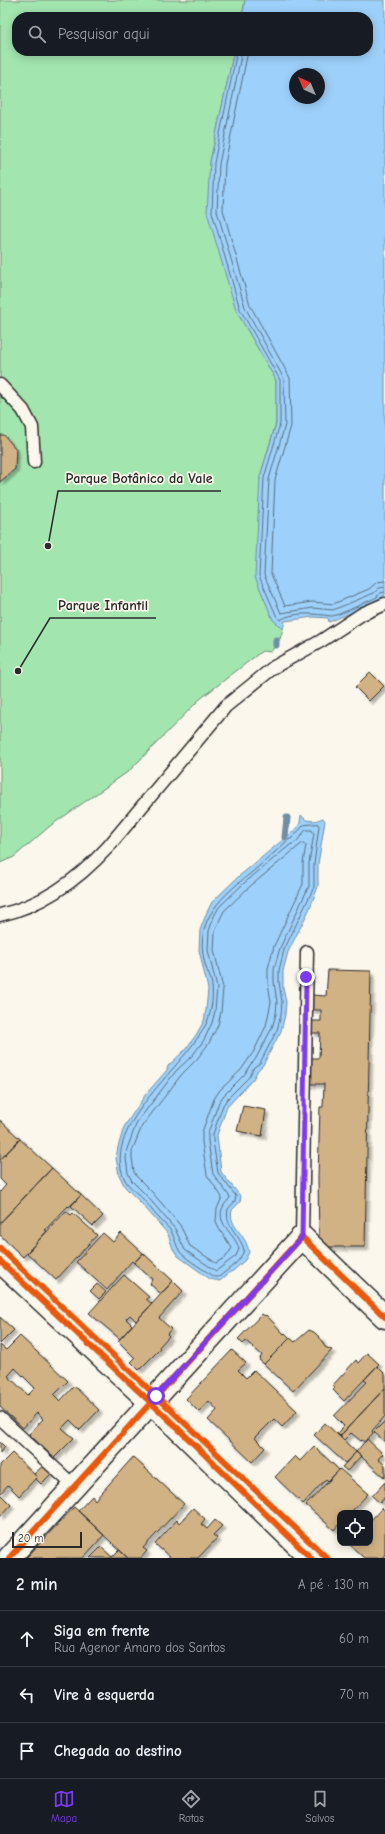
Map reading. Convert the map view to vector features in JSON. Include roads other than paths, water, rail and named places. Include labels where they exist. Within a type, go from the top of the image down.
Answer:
[{"type":"street","points":[[8,1558],[302,1237],[385,1317]]},
{"type":"street","points":[[0,1261],[311,1558]]},
{"type":"lane","points":[[0,385],[23,410],[32,427],[34,462]]},
{"type":"lane","points":[[0,915],[23,910],[64,887],[89,868],[108,848],[226,706],[247,688],[274,667],[321,641],[362,614],[385,604]]},
{"type":"lane","points":[[302,1237],[307,952]]},
{"type":"lane","points":[[0,1418],[74,1486]]},
{"type":"water","points":[[245,0],[385,0],[385,595],[382,597],[383,599],[329,622],[328,618],[313,617],[285,621],[283,629],[273,620],[255,577],[260,477],[276,424],[276,380],[236,310],[207,212],[210,162],[233,56],[373,56],[373,12],[243,12]]},
{"type":"water","points":[[301,815],[306,820],[315,821],[323,818],[325,821],[318,864],[318,887],[309,910],[288,952],[283,971],[283,988],[286,1002],[285,1015],[281,1031],[263,1065],[253,1079],[227,1107],[217,1135],[221,1172],[241,1197],[240,1202],[232,1210],[231,1216],[235,1226],[245,1240],[249,1252],[245,1260],[220,1281],[210,1279],[178,1256],[173,1249],[168,1234],[125,1187],[119,1175],[116,1158],[124,1127],[146,1094],[167,1070],[168,1066],[185,1050],[204,1021],[208,989],[199,950],[200,930],[212,902],[238,877],[296,829],[300,823]]},
{"type":"waterway","points":[[276,640],[276,645]]},
{"type":"waterway","points":[[285,837],[287,818]]},
{"type":"place","name":"Parque Botânico da Vale","points":[[48,546]]},
{"type":"place","name":"Parque Infantil","points":[[18,671]]}]
